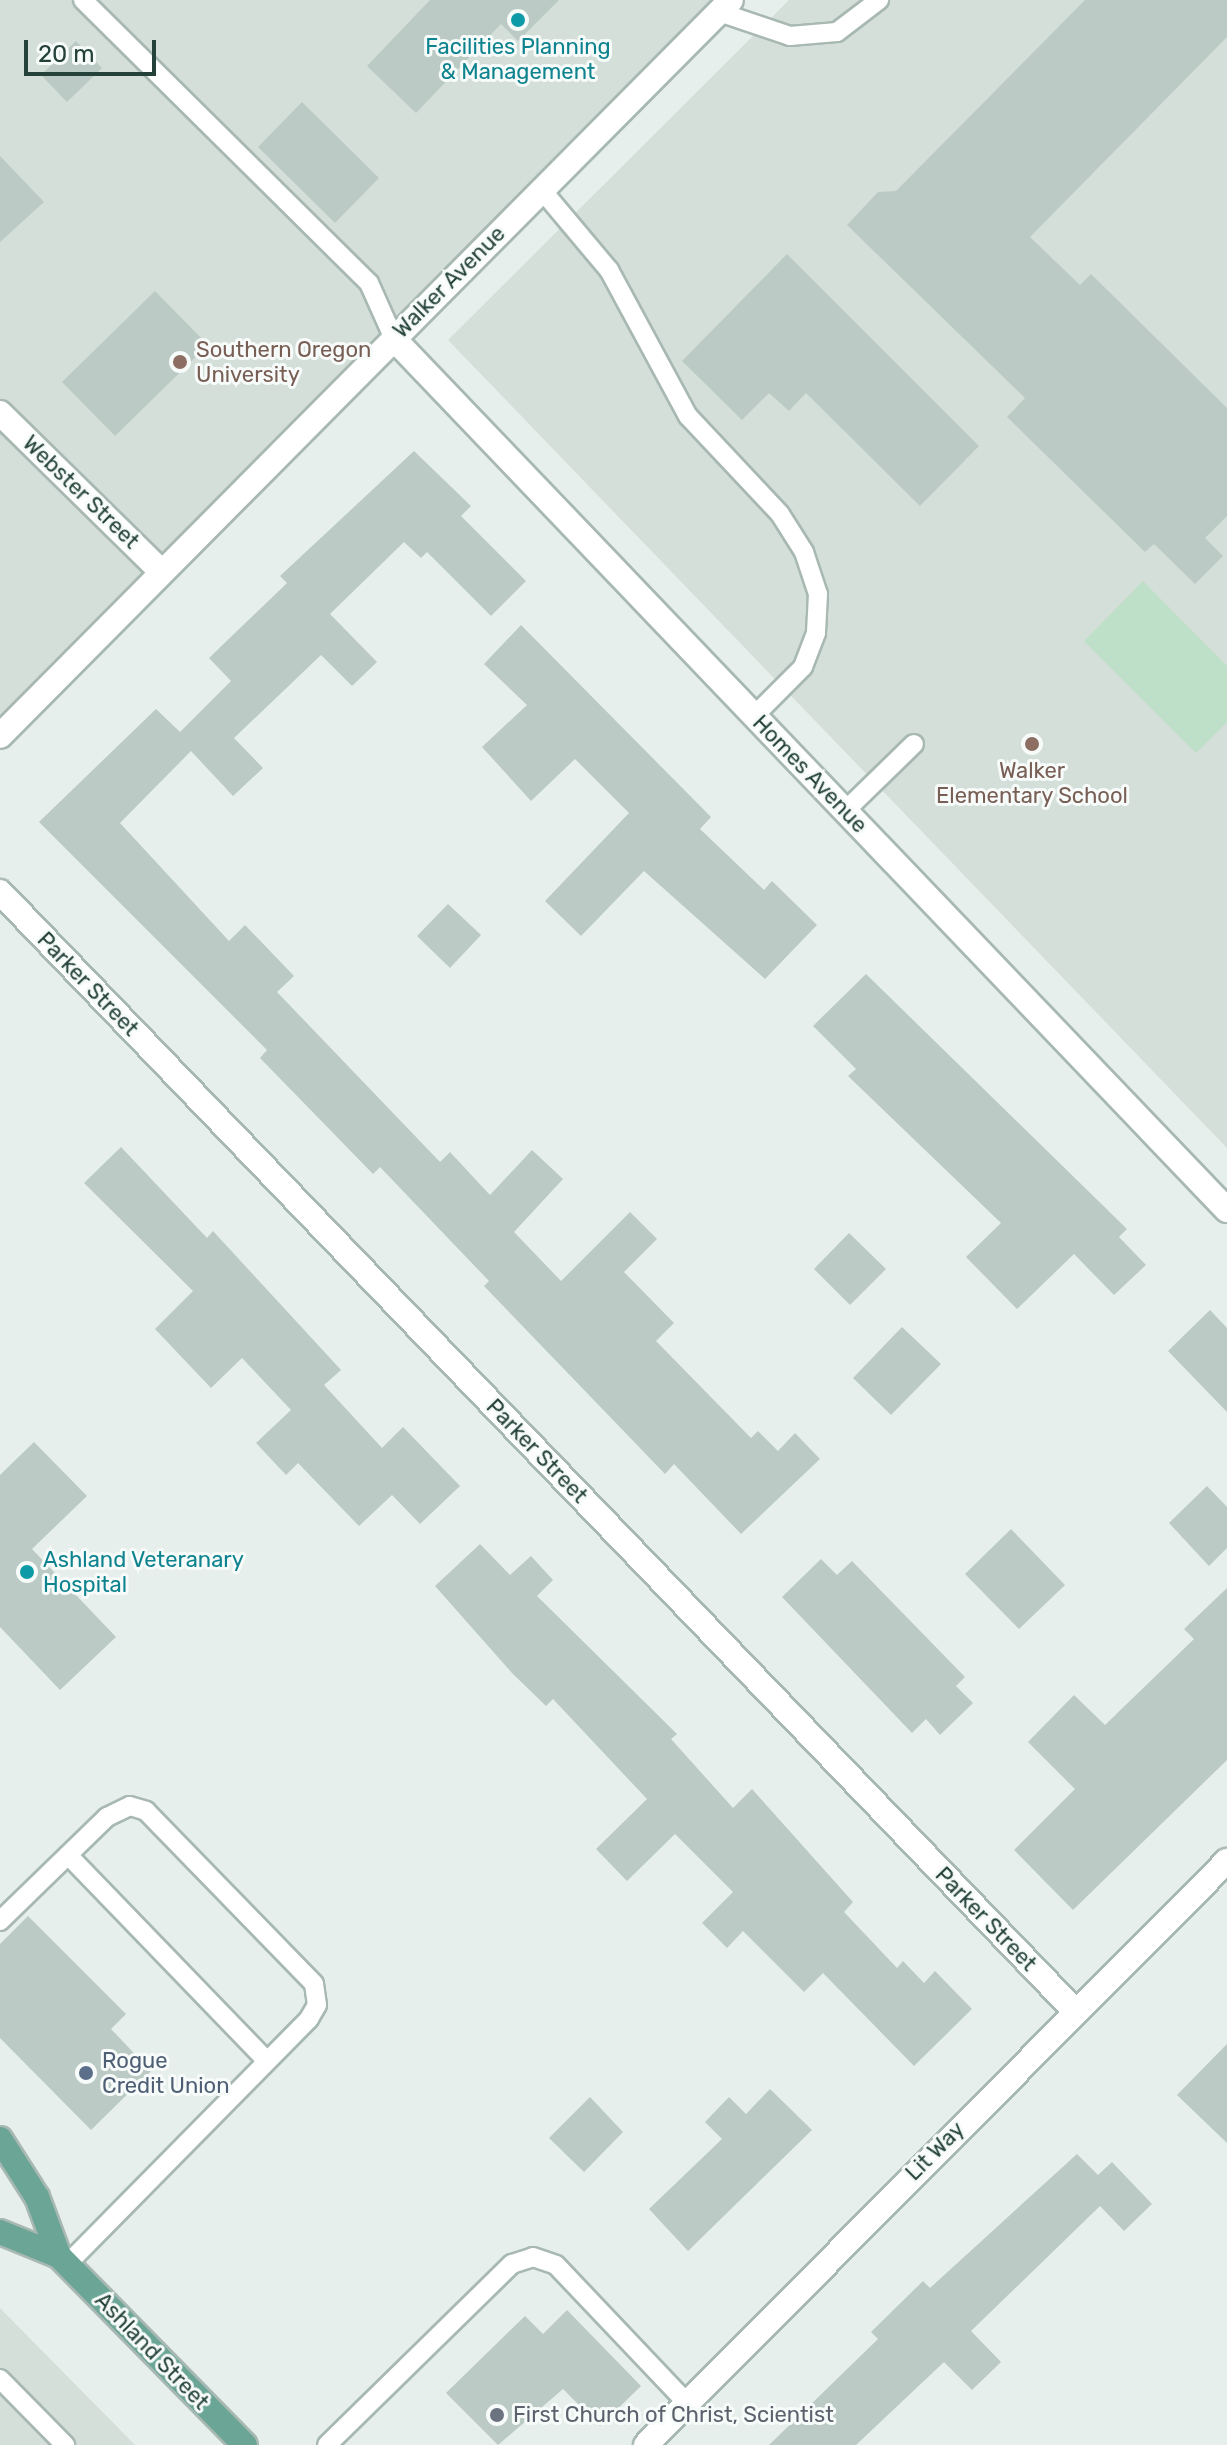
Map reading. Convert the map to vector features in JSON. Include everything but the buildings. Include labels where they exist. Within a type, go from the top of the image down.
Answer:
[{"type":"main road","name":"Ashland Street","points":[[0,2139],[37,2197],[63,2260]]},
{"type":"main road","name":"Ashland Street","points":[[0,2232],[63,2260],[245,2445]]},
{"type":"street","name":"Walker Avenue","points":[[0,736],[725,6]]},
{"type":"street","name":"Homes Avenue","points":[[394,339],[1227,1210]]},
{"type":"street","name":"Webster Street","points":[[0,413],[162,572]]},
{"type":"street","name":"Parker Street","points":[[0,892],[1074,2010]]},
{"type":"street","name":"Lit Way","points":[[646,2445],[1074,2010],[1227,1861]]},
{"type":"lane","points":[[83,0],[369,283],[394,339]]},
{"type":"lane","points":[[725,6],[790,36],[837,32],[879,0]]},
{"type":"lane","points":[[541,189],[609,270],[688,416],[780,514],[804,552],[818,594],[816,633],[803,667],[754,716]]},
{"type":"lane","points":[[845,811],[914,744]]},
{"type":"lane","points":[[0,1921],[107,1817],[130,1806],[146,1811],[314,1984],[317,2005],[309,2019],[63,2260]]},
{"type":"lane","points":[[68,1855],[267,2061]]},
{"type":"lane","points":[[327,2445],[512,2264],[533,2257],[556,2265],[687,2403]]},
{"type":"lane","points":[[0,2379],[65,2445]]},
{"type":"shaded area","name":"Southern Oregon University","points":[[0,0],[718,0],[0,723]]},
{"type":"shaded area","name":"Walker Elementary School","points":[[789,0],[1227,0],[1227,1148],[448,340]]},
{"type":"shaded area","points":[[0,2308],[135,2445],[0,2445]]},
{"type":"green space","points":[[1143,581],[1227,666],[1227,722],[1196,753],[1084,641]]},
{"type":"place","name":"Facilities Planning & Management","points":[[518,20]]},
{"type":"place","name":"Southern Oregon University","points":[[180,362]]},
{"type":"place","name":"Walker Elementary School","points":[[1032,744]]},
{"type":"place","name":"Ashland Veteranary Hospital","points":[[27,1572]]},
{"type":"place","name":"Rogue Credit Union","points":[[86,2073]]},
{"type":"place","name":"First Church of Christ, Scientist","points":[[497,2415]]}]
